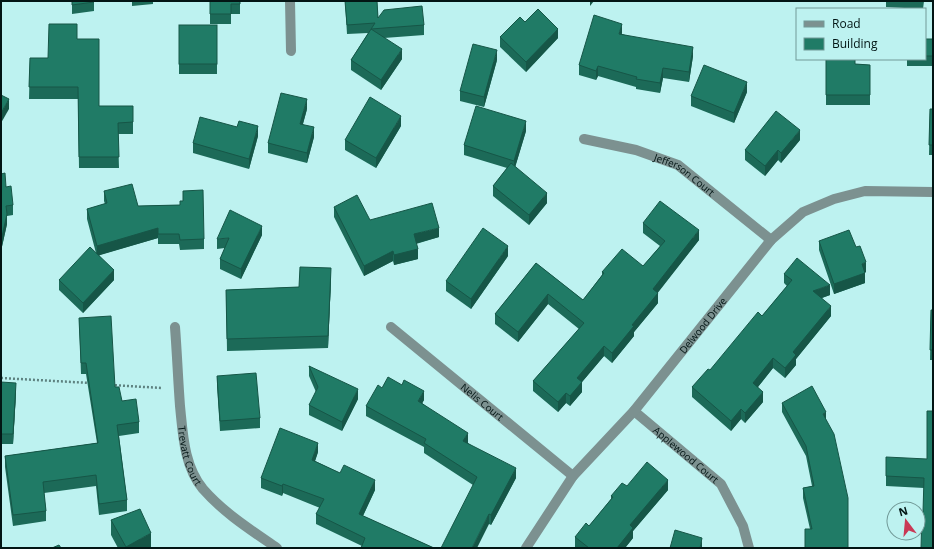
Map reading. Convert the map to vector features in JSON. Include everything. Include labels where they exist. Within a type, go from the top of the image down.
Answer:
[{"type":"street","points":[[290,1],[291,51]]},
{"type":"street","name":"Jefferson Court","points":[[584,139],[636,150],[678,165],[770,240]]},
{"type":"street","name":"Delwood Drive","points":[[526,548],[574,476],[634,411],[770,240],[803,212],[834,199],[865,191],[933,192]]},
{"type":"street","name":"Trevatt Court","points":[[175,327],[184,445],[192,472],[203,488],[222,508],[277,548]]},
{"type":"street","name":"Nelis Court","points":[[391,327],[574,476]]},
{"type":"street","name":"Applewood Court","points":[[634,411],[721,484],[743,526],[749,548]]},
{"type":"path","points":[[1,378],[94,384]]},
{"type":"path","points":[[109,385],[179,389]]},
{"type":"building","points":[[72,1],[94,1],[94,2],[72,5]]},
{"type":"building","points":[[210,1],[240,1],[240,4],[231,4],[231,14],[210,14]]},
{"type":"building","points":[[345,1],[377,1],[378,18],[384,10],[422,6],[424,25],[371,29],[375,23],[347,25]]},
{"type":"building","points":[[538,9],[558,29],[526,62],[500,37],[520,17],[525,22]]},
{"type":"building","points":[[594,15],[622,24],[619,34],[693,47],[689,72],[663,68],[660,83],[636,79],[637,77],[598,66],[596,71],[579,65]]},
{"type":"building","points":[[49,24],[77,24],[77,39],[99,39],[99,106],[133,106],[133,122],[118,123],[119,157],[79,157],[78,87],[29,87],[30,58],[48,58]]},
{"type":"building","points":[[179,25],[217,25],[217,64],[179,64]]},
{"type":"building","points":[[371,29],[402,49],[381,80],[351,60]]},
{"type":"building","points":[[926,39],[933,39],[933,56],[926,56]]},
{"type":"building","points":[[473,44],[497,50],[484,97],[460,91]]},
{"type":"building","points":[[826,60],[855,60],[855,64],[870,65],[870,95],[826,95]]},
{"type":"building","points":[[704,65],[747,82],[734,113],[691,96]]},
{"type":"building","points":[[281,93],[307,99],[300,124],[314,127],[307,153],[268,143]]},
{"type":"building","points":[[1,95],[9,99],[1,113]]},
{"type":"building","points":[[370,97],[401,116],[376,158],[345,140]]},
{"type":"building","points":[[476,106],[526,121],[514,161],[464,145]]},
{"type":"building","points":[[930,109],[933,109],[933,145],[929,145]]},
{"type":"building","points":[[776,111],[800,130],[781,153],[778,150],[765,166],[745,150]]},
{"type":"building","points":[[200,117],[237,127],[239,121],[258,126],[249,159],[193,143]]},
{"type":"building","points":[[511,163],[547,193],[529,215],[493,186]]},
{"type":"building","points":[[5,173],[6,187],[11,186],[13,205],[6,206],[7,214],[1,241],[1,174]]},
{"type":"building","points":[[132,184],[138,206],[180,205],[180,201],[183,201],[183,191],[203,190],[204,239],[180,240],[179,234],[158,234],[158,228],[97,246],[87,209],[107,203],[104,191]]},
{"type":"building","points":[[357,195],[370,220],[432,203],[439,228],[414,234],[418,249],[394,255],[393,251],[364,266],[334,207]]},
{"type":"building","points":[[660,201],[699,230],[653,289],[658,293],[612,353],[604,346],[577,378],[582,382],[570,396],[566,393],[558,402],[533,381],[584,323],[548,294],[518,332],[495,314],[536,263],[583,300],[604,273],[602,272],[622,249],[643,266],[665,241],[643,223]]},
{"type":"building","points":[[230,210],[262,226],[241,269],[220,259],[229,238],[217,239]]},
{"type":"building","points":[[483,228],[508,246],[471,299],[446,281]]},
{"type":"building","points":[[849,230],[856,247],[860,246],[866,262],[862,264],[865,273],[834,284],[819,241]]},
{"type":"building","points":[[90,247],[114,270],[83,303],[59,280]]},
{"type":"building","points":[[797,258],[830,285],[813,291],[831,306],[793,352],[796,355],[785,368],[773,358],[753,383],[763,392],[745,413],[741,409],[731,421],[692,387],[708,369],[710,370],[758,312],[762,316],[792,280],[784,274]]},
{"type":"building","points":[[300,267],[331,268],[328,336],[227,339],[226,290],[299,287]]},
{"type":"building","points":[[931,310],[933,310],[933,350],[930,350]]},
{"type":"building","points":[[111,316],[115,387],[119,387],[122,401],[136,399],[139,422],[117,425],[127,500],[99,504],[96,475],[43,482],[46,511],[13,515],[5,456],[98,443],[86,363],[81,363],[79,318]]},
{"type":"building","points":[[309,366],[358,389],[342,422],[309,405],[318,387]]},
{"type":"building","points":[[256,373],[260,418],[220,421],[217,376]]},
{"type":"building","points":[[388,377],[402,385],[404,380],[424,391],[418,401],[468,433],[463,441],[516,468],[491,515],[489,514],[472,548],[441,548],[477,477],[424,443],[426,439],[366,406],[378,385],[382,388]]},
{"type":"building","points":[[1,382],[16,383],[13,434],[1,434]]},
{"type":"building","points":[[812,386],[826,412],[823,414],[834,434],[848,498],[848,548],[805,548],[805,529],[812,529],[803,488],[814,486],[806,446],[782,403]]},
{"type":"building","points":[[927,411],[933,411],[933,548],[921,548],[921,541],[926,541],[926,501],[923,501],[924,478],[886,476],[886,457],[927,459]]},
{"type":"building","points":[[280,428],[318,443],[312,460],[340,473],[344,465],[375,480],[359,514],[434,548],[361,548],[365,538],[316,514],[324,499],[283,484],[282,486],[261,478]]},
{"type":"building","points":[[647,462],[668,480],[630,525],[633,528],[617,548],[589,548],[575,537],[586,523],[589,526],[613,497],[611,496],[622,483],[627,486]]},
{"type":"building","points":[[140,509],[151,533],[126,547],[111,520]]},
{"type":"building","points":[[675,530],[702,538],[700,548],[670,548]]},
{"type":"building","points":[[59,545],[61,548],[52,548]]}]
